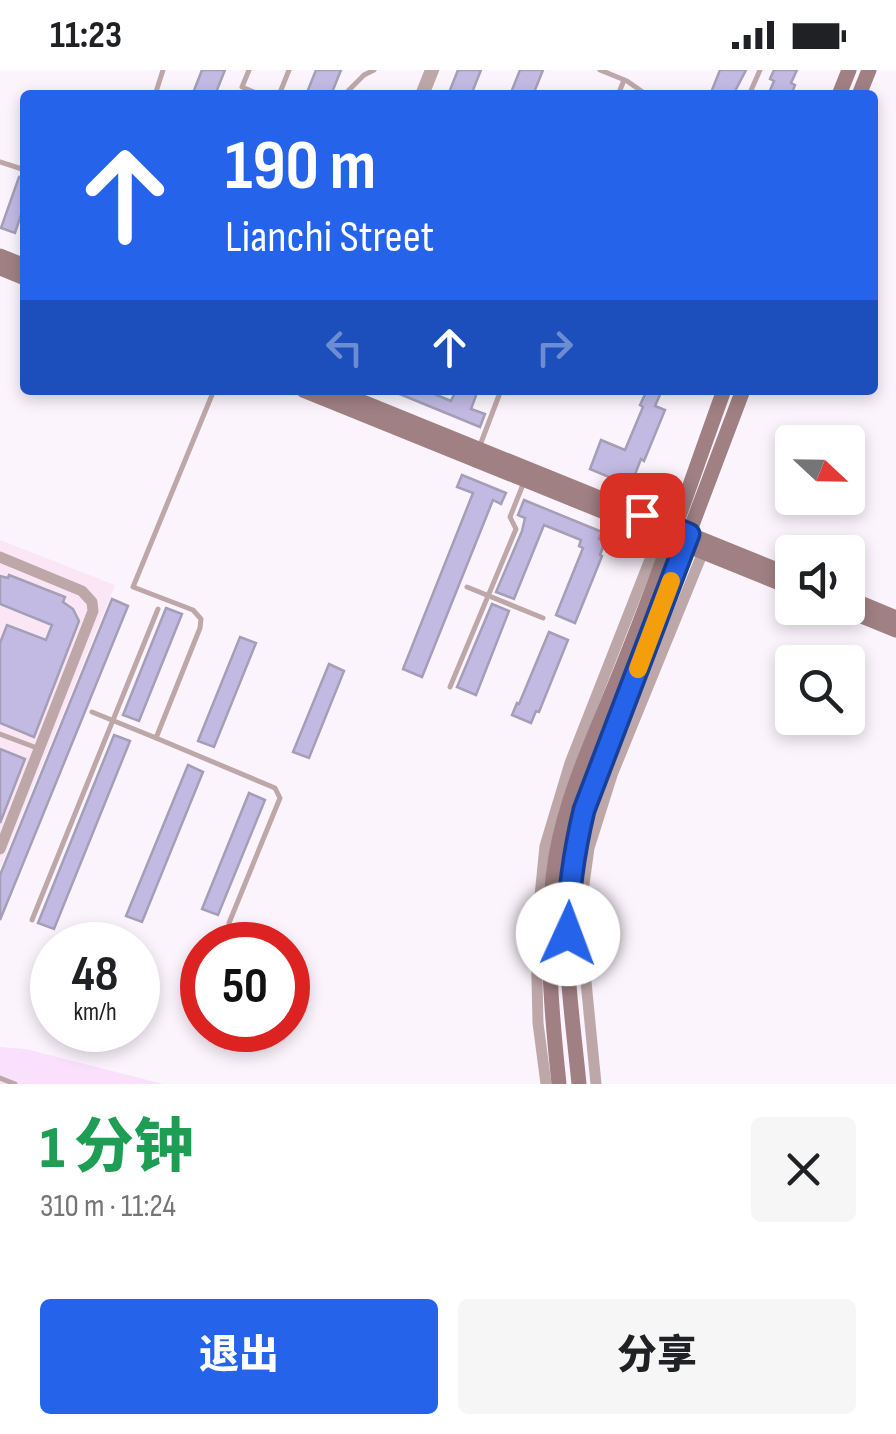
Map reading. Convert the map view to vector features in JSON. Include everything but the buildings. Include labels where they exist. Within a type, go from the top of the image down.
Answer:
[{"type":"main road","points":[[315,395],[525,480],[775,570]]},
{"type":"main road","points":[[344,395],[478,449],[775,581]]},
{"type":"main road","points":[[579,1084],[568,970],[572,858],[584,810],[722,395]]},
{"type":"main road","points":[[675,536],[741,395]]},
{"type":"main road","points":[[865,605],[896,618]]},
{"type":"main road","points":[[865,617],[896,630]]},
{"type":"main road","points":[[559,1084],[551,1004],[550,911],[557,852],[574,788],[633,660]]},
{"type":"street","points":[[546,1084],[538,1023],[536,936],[545,846],[570,762],[675,536]]},
{"type":"street","points":[[596,1084],[582,951],[590,848],[612,774],[703,552]]},
{"type":"street","points":[[0,557],[82,591],[92,602],[92,618],[0,849]]},
{"type":"lane","points":[[247,90],[242,88],[249,70]]},
{"type":"lane","points":[[349,90],[374,70]]},
{"type":"lane","points":[[600,70],[639,90]]},
{"type":"lane","points":[[620,90],[624,80]]},
{"type":"lane","points":[[156,738],[201,619],[193,610],[133,587],[212,395]]},
{"type":"lane","points":[[478,449],[499,395]]},
{"type":"lane","points":[[450,687],[516,529],[510,517],[525,480]]},
{"type":"lane","points":[[468,587],[543,618]]},
{"type":"lane","points":[[32,920],[158,609]]},
{"type":"lane","points":[[92,712],[279,793],[231,922]]},
{"type":"lane","points":[[0,734],[40,749]]},
{"type":"lane","points":[[0,1078],[15,1084]]},
{"type":"shaded area","points":[[0,540],[115,585],[0,868]]},
{"type":"shaded area","points":[[0,1047],[26,1049],[163,1084],[0,1084]]},
{"type":"slow traffic","points":[[638,669],[671,581]]},
{"type":"route","points":[[568,934],[572,858],[584,810],[689,534],[642,515]]}]
